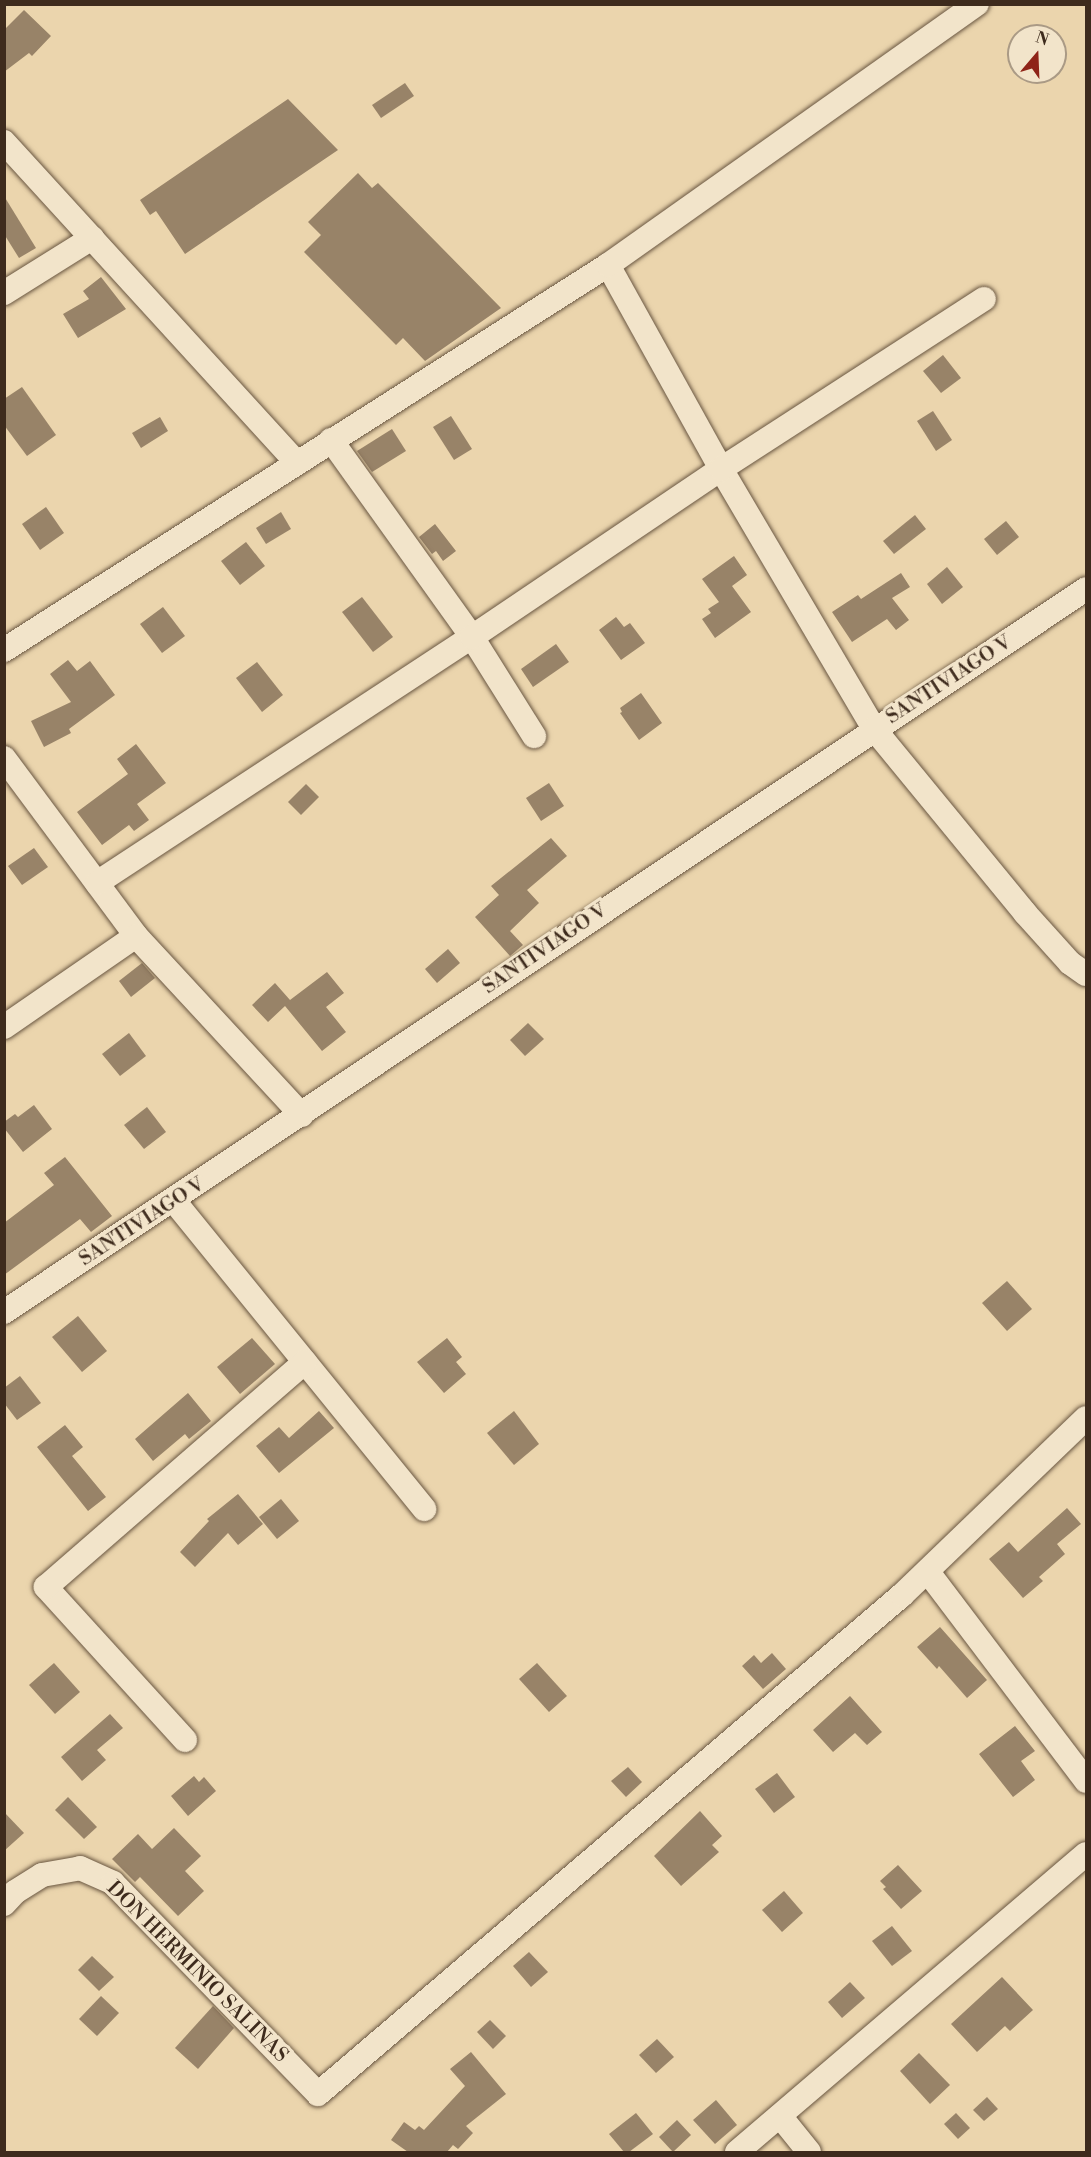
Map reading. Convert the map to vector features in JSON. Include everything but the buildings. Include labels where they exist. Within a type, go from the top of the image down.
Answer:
[{"type":"street","points":[[4,650],[608,265],[977,4]]},
{"type":"street","points":[[4,142],[297,463]]},
{"type":"street","points":[[4,293],[92,238]]},
{"type":"street","points":[[608,265],[721,469],[874,729],[1025,913],[1070,963],[1086,974]]},
{"type":"street","points":[[97,883],[472,637],[721,469],[984,299]]},
{"type":"street","points":[[331,440],[472,637],[534,736]]},
{"type":"street","name":"SANTIVIAGO V","points":[[4,1312],[174,1201],[412,1038],[1086,589]]},
{"type":"street","points":[[4,758],[136,936],[302,1115]]},
{"type":"street","points":[[4,1028],[136,936]]},
{"type":"street","points":[[174,1201],[424,1509]]},
{"type":"street","points":[[185,1740],[46,1587],[305,1362]]},
{"type":"street","points":[[1086,1418],[928,1572],[1086,1781]]},
{"type":"street","name":"DON HERMINIO SALINAS","points":[[4,1904],[15,1892],[42,1875],[80,1868],[113,1883],[318,2094],[928,1572]]},
{"type":"street","points":[[737,2152],[1086,1854]]},
{"type":"street","points":[[780,2116],[809,2152]]}]
